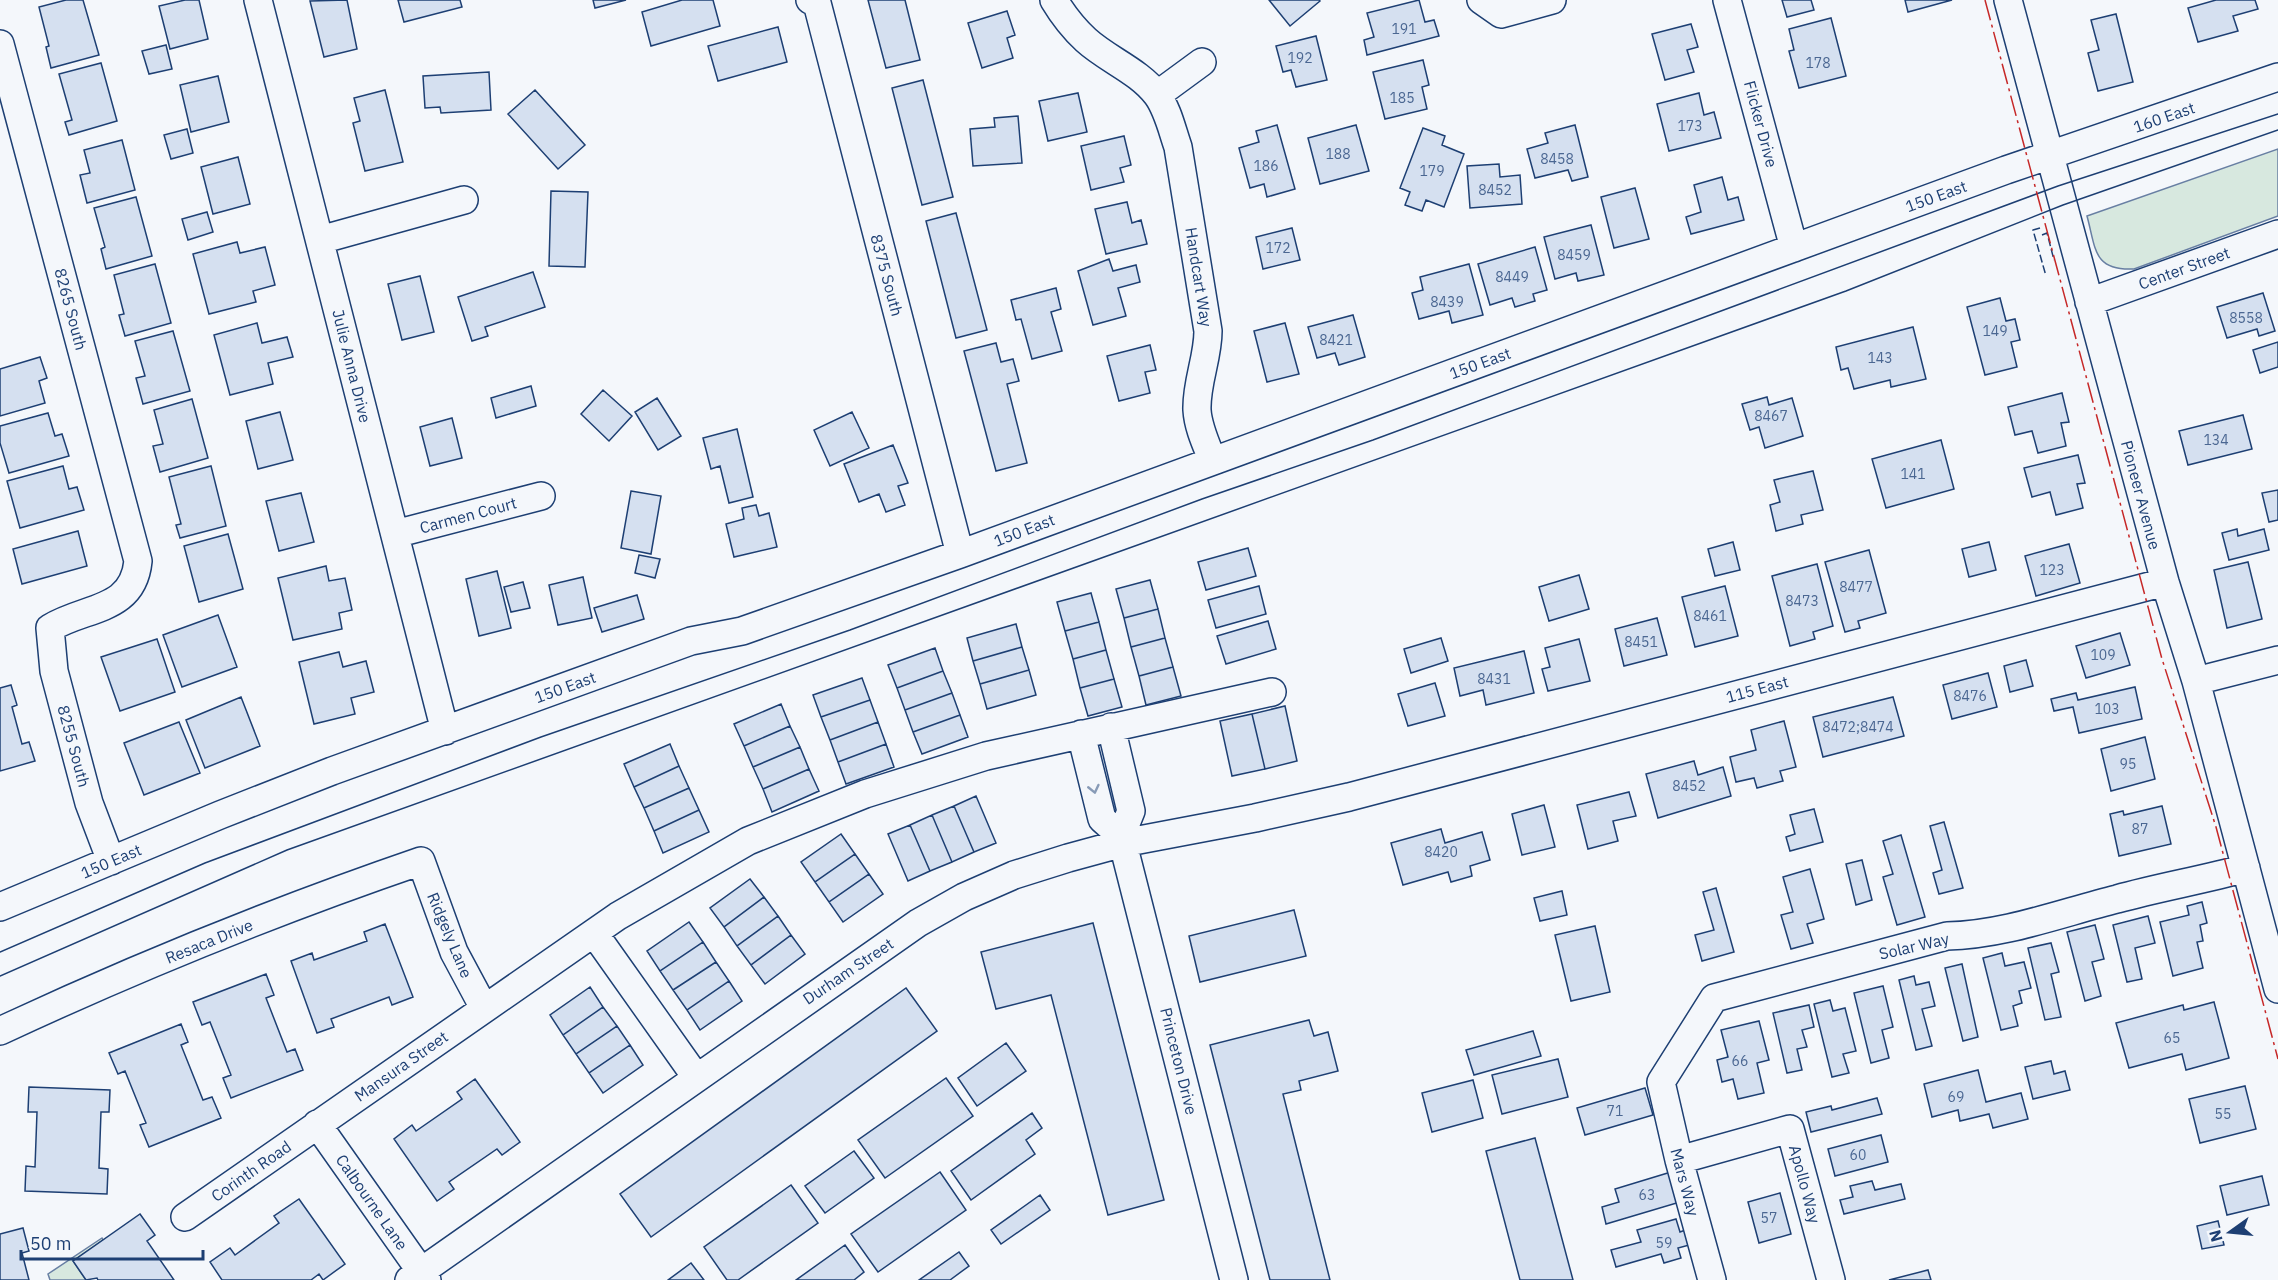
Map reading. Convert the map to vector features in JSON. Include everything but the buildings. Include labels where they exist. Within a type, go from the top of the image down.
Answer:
[{"type":"street","name":"Julie Anna Drive","points":[[258,0],[446,731]]},
{"type":"street","name":"8375 South","points":[[810,0],[817,3],[960,554]]},
{"type":"street","name":"Handcart Way","points":[[1054,0],[1067,21],[1087,41],[1137,76],[1157,95],[1178,147],[1208,331],[1208,352],[1197,397],[1197,413],[1212,459]]},
{"type":"street","points":[[1481,0],[1501,14],[1552,0]]},
{"type":"street","name":"Flicker Drive","points":[[1727,0],[1794,248]]},
{"type":"street","name":"Pioneer Avenue","points":[[2008,0],[2165,582],[2196,681],[2278,989]]},
{"type":"street","name":"8265 South","points":[[0,44],[135,546],[136,575],[130,588],[120,599],[51,628]]},
{"type":"street","points":[[1157,95],[1202,62]]},
{"type":"street","name":"160 East","points":[[2050,157],[2278,77]]},
{"type":"street","name":"150 East","points":[[0,907],[309,780],[691,641],[742,631],[960,554],[1212,459],[2006,170],[2050,157]]},
{"type":"street","points":[[320,240],[464,200]]},
{"type":"street","name":"Center Street","points":[[2089,302],[2278,234]]},
{"type":"street","name":"Carmen Court","points":[[395,534],[541,496]]},
{"type":"street","name":"115 East","points":[[1349,797],[2165,582]]},
{"type":"street","name":"8255 South","points":[[51,628],[54,671],[89,803],[111,861]]},
{"type":"street","points":[[2196,681],[2278,660]]},
{"type":"street","name":"Mansura Street","points":[[317,1124],[594,933],[720,855],[808,816],[946,768],[1111,727],[1272,692]]},
{"type":"street","points":[[1081,734],[1101,819],[1122,839],[1131,811],[1111,727]]},
{"type":"street","name":"Durham Street","points":[[419,1277],[696,1077],[910,928],[964,897],[1014,875],[1122,839],[1255,818],[1349,797]]},
{"type":"street","name":"Princeton Drive","points":[[1122,839],[1234,1280]]},
{"type":"street","name":"Ridgely Lane","points":[[421,861],[454,952],[484,1008]]},
{"type":"street","name":"Resaca Drive","points":[[0,1031],[76,996],[226,933],[421,861]]},
{"type":"street","name":"Solar Way","points":[[1661,1082],[1714,998],[1947,936],[1978,936],[2149,890],[2191,883],[2246,868]]},
{"type":"street","points":[[594,933],[696,1077]]},
{"type":"street","name":"Mars Way","points":[[1661,1082],[1679,1160],[1712,1280]]},
{"type":"street","name":"Corinth Road","points":[[185,1217],[317,1124]]},
{"type":"street","name":"Calbourne Lane","points":[[317,1124],[419,1277]]},
{"type":"street","name":"Apollo Way","points":[[1679,1160],[1790,1129],[1831,1280]]},
{"type":"shaded area","points":[[2278,149],[2278,216],[2134,269],[2111,266],[2103,262],[2099,256],[2087,216]]},
{"type":"shaded area","points":[[102,1238],[103,1240],[73,1261],[86,1280],[50,1280],[48,1274]]},
{"type":"tram line","points":[[0,952],[205,863],[541,737],[850,630],[1202,499],[1373,440],[2058,186],[2278,114]]},
{"type":"tram line","points":[[0,976],[287,850],[1846,291],[2063,205],[2278,130]]},
{"type":"fence","points":[[2040,228],[2033,230],[2046,276]]},
{"type":"fence","points":[[2042,235],[2047,233],[2054,260]]},
{"type":"power","points":[[1985,0],[2162,659],[2216,827],[2278,1059]]}]
